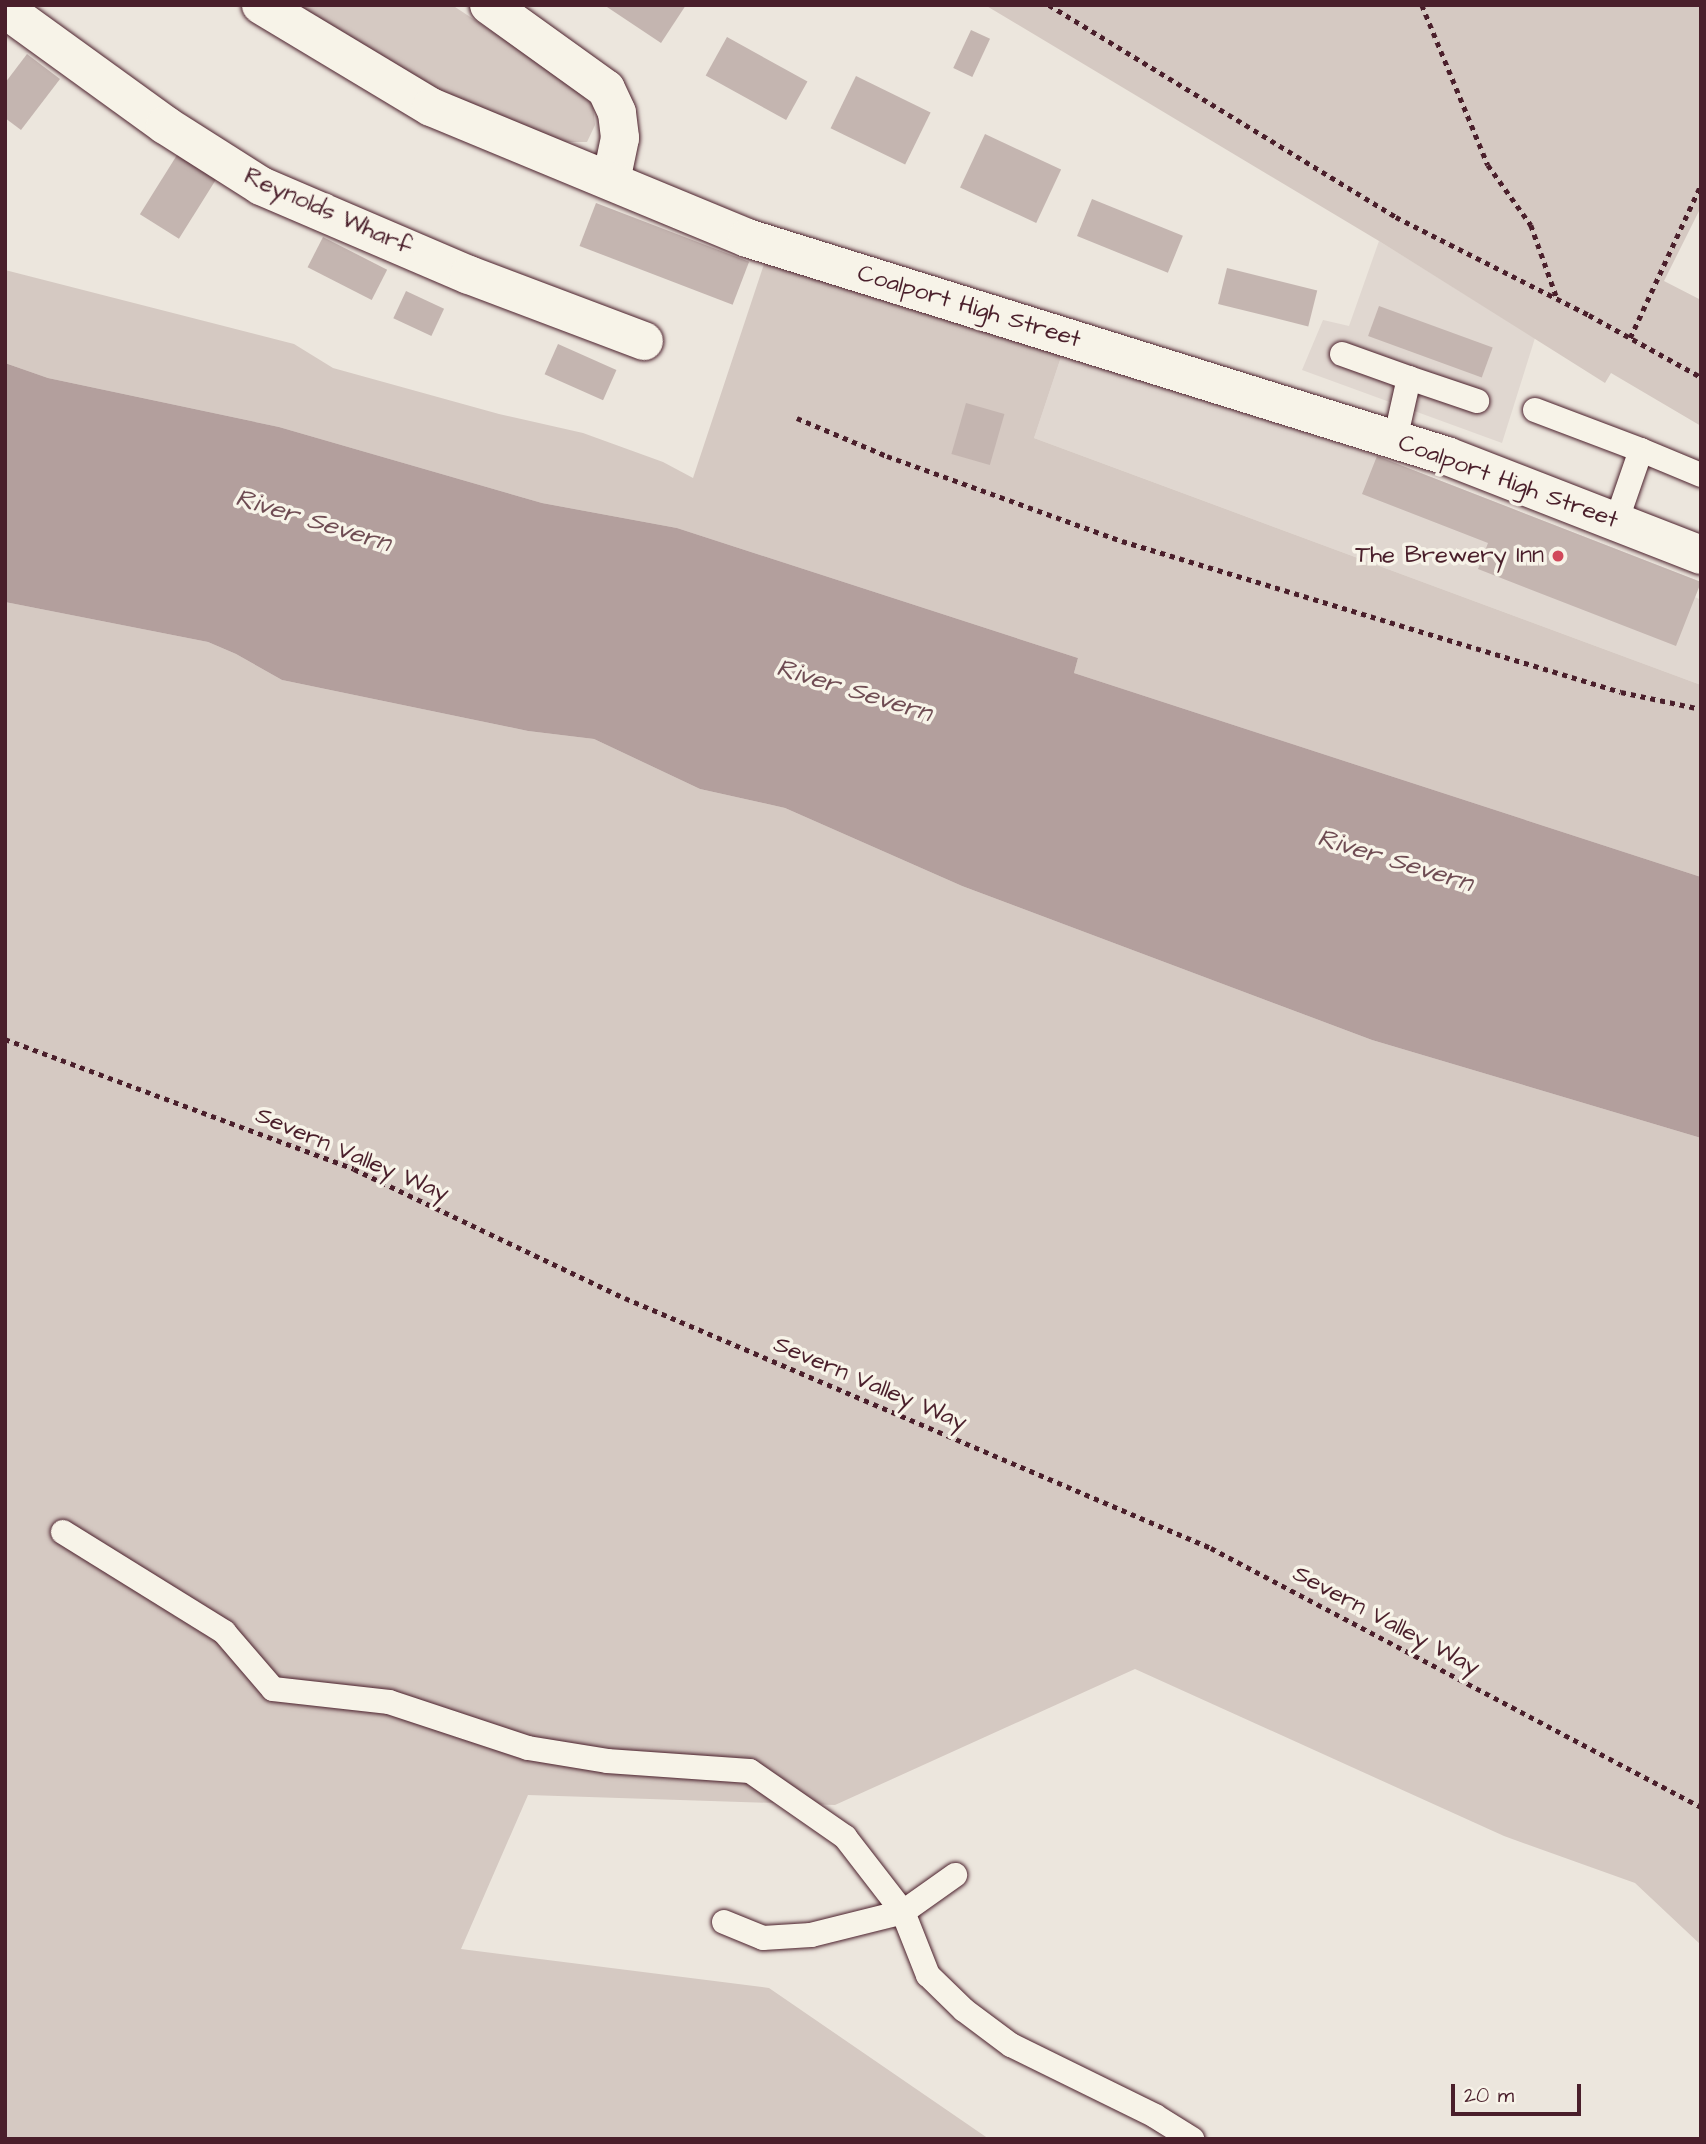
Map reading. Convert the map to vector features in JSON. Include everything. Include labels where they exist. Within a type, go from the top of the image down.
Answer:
[{"type":"street","name":"Coalport High Street","points":[[261,5],[431,107],[747,238],[1447,456],[1701,555]]},
{"type":"street","points":[[489,5],[606,89],[617,113],[620,138],[611,181]]},
{"type":"street","name":"Reynolds Wharf","points":[[5,9],[165,125],[261,186],[469,275],[644,341]]},
{"type":"lane","points":[[1342,354],[1477,401]]},
{"type":"lane","points":[[1395,440],[1409,377]]},
{"type":"lane","points":[[1535,410],[1701,475]]},
{"type":"lane","points":[[1616,522],[1641,450]]},
{"type":"lane","points":[[63,1532],[224,1632],[273,1689],[389,1702],[528,1748],[607,1761],[750,1771],[845,1837],[902,1912],[928,1975],[964,2010],[1010,2045],[1155,2116],[1192,2139]]},
{"type":"lane","points":[[724,1922],[763,1938],[811,1936],[902,1912],[955,1875]]},
{"type":"path","points":[[1049,5],[1396,217],[1558,299],[1701,377]]},
{"type":"path","points":[[1422,5],[1488,165],[1531,225],[1558,299]]},
{"type":"path","points":[[1630,338],[1701,184]]},
{"type":"path","points":[[797,418],[887,456],[1122,541],[1621,692],[1701,709]]},
{"type":"path","name":"Severn Valley Way","points":[[5,1039],[354,1169],[625,1298],[1210,1548],[1701,1807]]},
{"type":"shaded area","points":[[289,5],[452,5],[561,77],[593,105],[595,125],[587,142],[561,142],[493,117],[380,61]]},
{"type":"shaded area","points":[[985,5],[1701,5],[1701,207],[1664,281],[1701,300],[1701,426],[1611,373],[1605,383],[1379,241]]},
{"type":"shaded area","points":[[1379,241],[1535,338],[1502,443],[1302,370],[1323,320],[1349,326]]},
{"type":"shaded area","points":[[765,261],[1062,354],[1034,438],[1701,685],[1701,877],[1074,673],[1078,658],[677,528],[542,503],[279,427],[48,378],[5,363],[5,270],[294,344],[333,368],[499,414],[583,433],[663,462],[693,478]]},
{"type":"shaded area","points":[[1062,354],[1377,456],[1701,582],[1695,597],[1701,600],[1701,685],[1034,438]]},
{"type":"shaded area","points":[[5,602],[208,642],[236,654],[282,680],[528,731],[594,739],[700,789],[785,808],[962,886],[1372,1040],[1701,1138],[1701,1945],[1635,1883],[1504,1836],[1135,1669],[835,1805],[528,1795],[461,1949],[769,1988],[989,2139],[5,2139]]},
{"type":"water","name":"River Severn","points":[[5,363],[48,378],[279,427],[542,503],[677,528],[1078,658],[1074,673],[1701,877],[1701,1138],[1372,1040],[962,886],[785,808],[700,789],[594,739],[528,731],[282,680],[236,654],[208,642],[5,602]]},
{"type":"building","points":[[604,5],[686,5],[661,43]]},
{"type":"building","points":[[971,30],[990,39],[972,77],[953,68]]},
{"type":"building","points":[[727,37],[807,82],[786,120],[706,75]]},
{"type":"building","points":[[27,54],[60,79],[21,130],[5,118],[5,83]]},
{"type":"building","points":[[856,76],[931,112],[905,165],[831,128]]},
{"type":"building","points":[[985,134],[1061,169],[1036,223],[960,187]]},
{"type":"building","points":[[177,155],[216,179],[179,239],[140,214]]},
{"type":"building","points":[[1092,199],[1183,236],[1168,273],[1077,236]]},
{"type":"building","points":[[596,203],[749,262],[733,305],[580,246]]},
{"type":"building","points":[[323,237],[387,270],[372,300],[308,267]]},
{"type":"building","points":[[1227,268],[1317,290],[1308,326],[1218,304]]},
{"type":"building","points":[[406,291],[444,309],[431,336],[393,318]]},
{"type":"building","points":[[1379,306],[1493,347],[1482,377],[1368,336]]},
{"type":"building","points":[[558,344],[616,370],[603,400],[545,374]]},
{"type":"building","points":[[966,403],[1004,414],[990,465],[951,454]]},
{"type":"building","name":"The Brewery Inn","points":[[1377,456],[1701,582],[1676,646],[1478,569],[1488,543],[1362,494]]},
{"type":"place","name":"The Brewery Inn","points":[[1558,556]]}]
